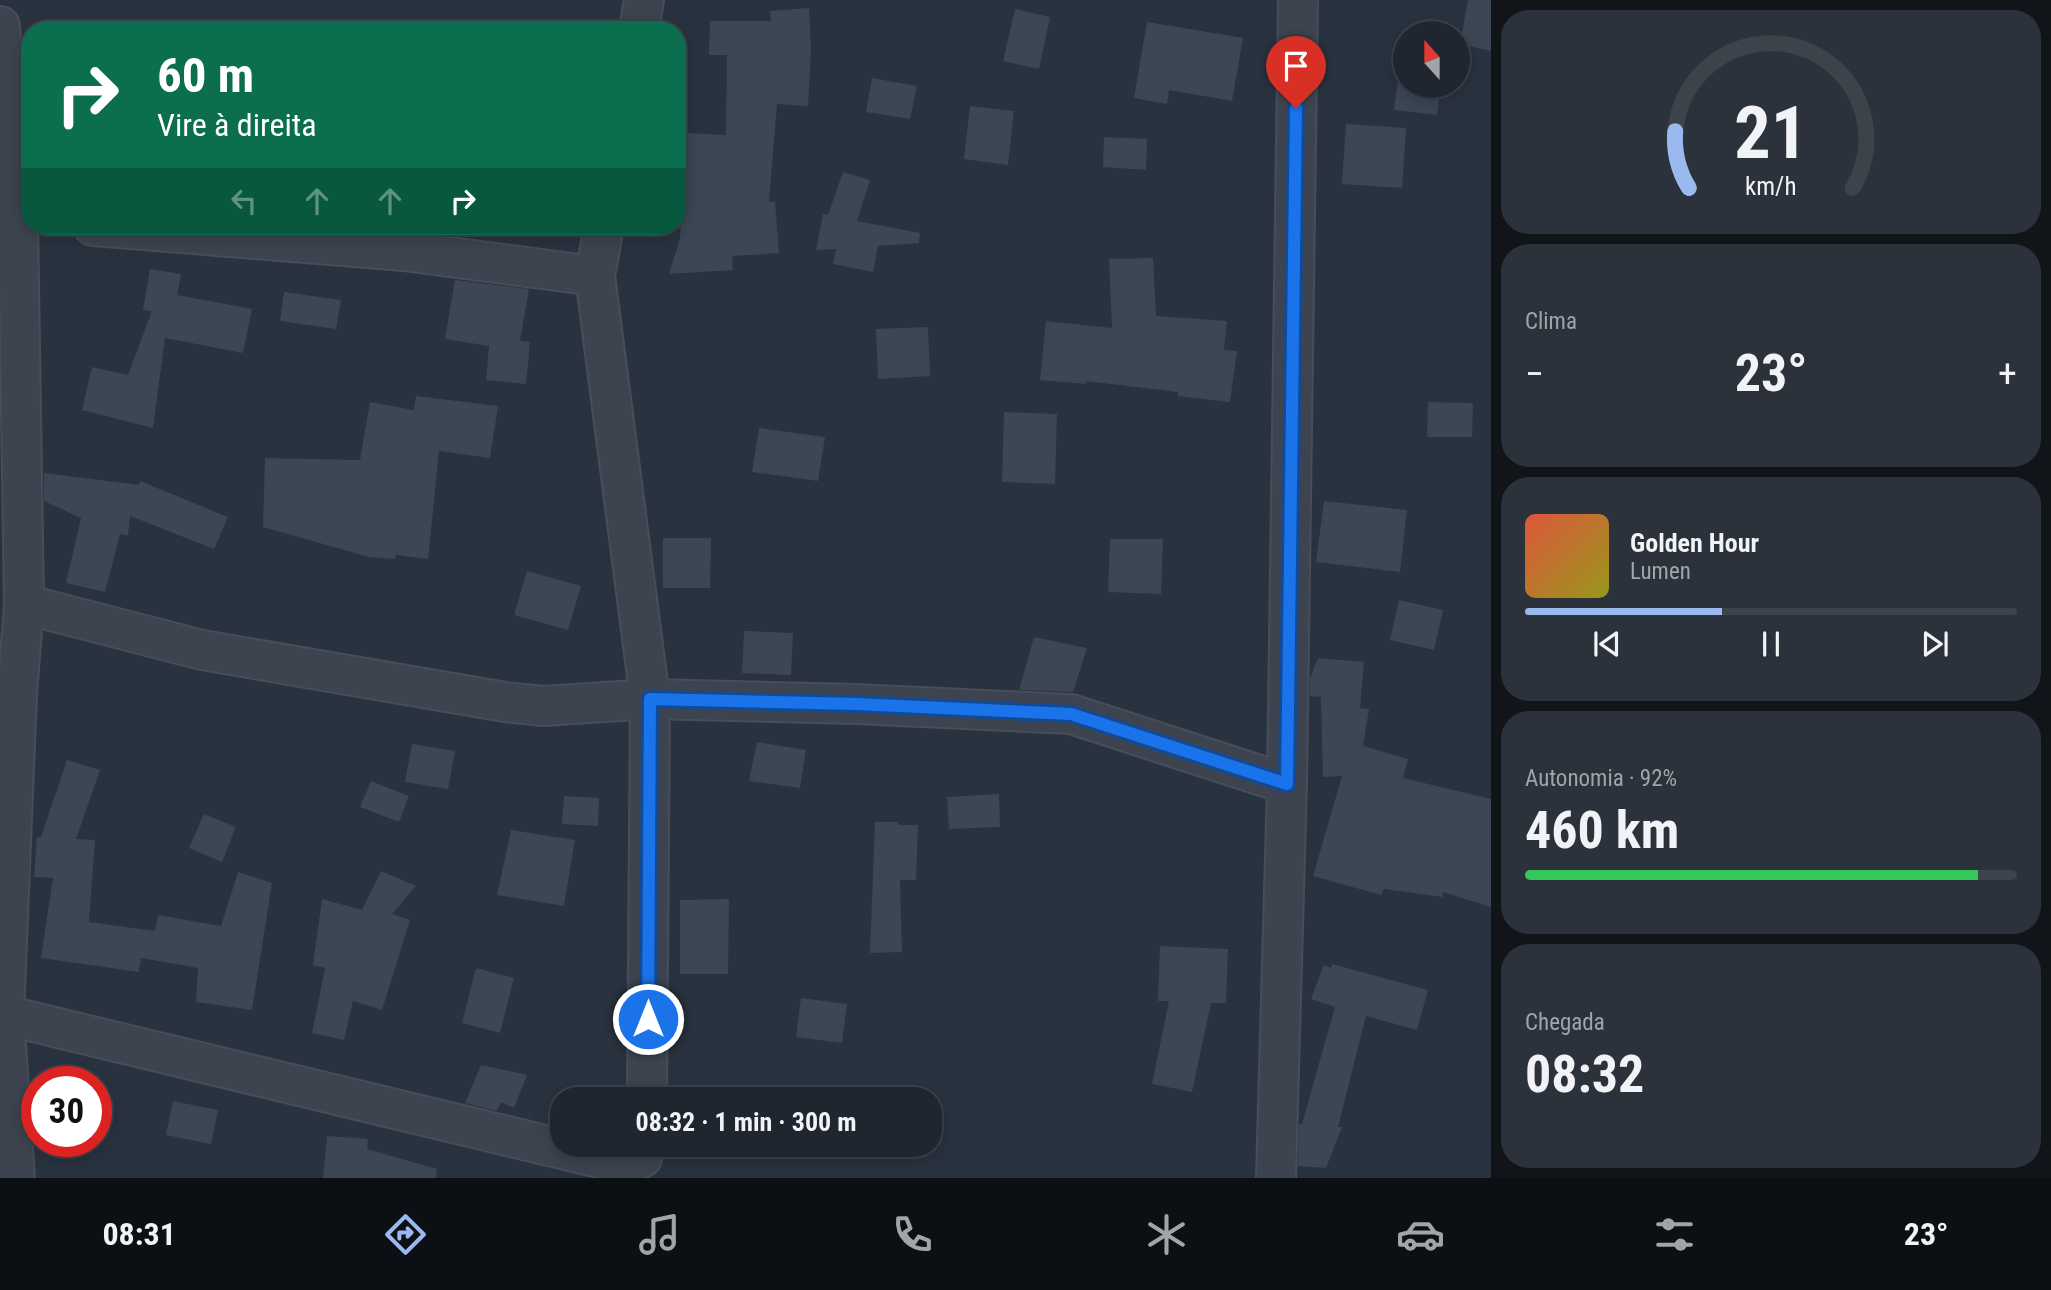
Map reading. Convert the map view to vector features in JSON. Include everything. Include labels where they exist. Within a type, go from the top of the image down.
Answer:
[{"type":"street","points":[[641,21],[645,0]]},
{"type":"street","points":[[1276,1178],[1287,784],[1298,0]]},
{"type":"street","points":[[0,26],[16,219],[24,604],[16,695],[2,1015],[15,1178]]},
{"type":"street","points":[[205,235],[404,251],[595,276]]},
{"type":"street","points":[[602,235],[595,276],[650,699],[647,1087]]},
{"type":"street","points":[[24,604],[202,650],[505,702],[543,706],[650,699],[856,704],[1071,714],[1287,784]]},
{"type":"street","points":[[2,1015],[624,1164],[647,1164]]},
{"type":"building","points":[[1468,0],[1491,0],[1491,51],[1470,46],[1470,21],[1464,21]]},
{"type":"building","points":[[809,8],[811,49],[808,106],[777,104],[769,202],[775,202],[779,253],[732,256],[733,270],[669,274],[680,235],[686,235],[686,133],[726,135],[727,55],[709,55],[710,21],[771,21],[770,11]]},
{"type":"building","points":[[1015,9],[1050,17],[1039,69],[1003,61]]},
{"type":"building","points":[[1147,22],[1243,38],[1232,101],[1169,90],[1167,104],[1134,98]]},
{"type":"building","points":[[872,78],[917,86],[910,119],[866,112]]},
{"type":"building","points":[[1396,98],[1439,98],[1437,115],[1394,110]]},
{"type":"building","points":[[970,106],[1014,111],[1008,165],[964,159]]},
{"type":"building","points":[[1346,124],[1406,128],[1402,188],[1342,184]]},
{"type":"building","points":[[1104,137],[1147,139],[1146,170],[1103,167]]},
{"type":"building","points":[[843,172],[870,180],[857,221],[920,233],[919,243],[878,246],[873,272],[833,264],[836,249],[816,250],[823,214],[828,215]]},
{"type":"building","points":[[1153,258],[1156,316],[1227,321],[1224,350],[1237,351],[1230,402],[1178,396],[1178,392],[1086,381],[1086,384],[1040,380],[1046,321],[1112,328],[1109,259]]},
{"type":"building","points":[[150,269],[181,274],[177,295],[252,309],[243,353],[165,338],[153,428],[82,410],[92,367],[128,375],[152,311],[143,310]]},
{"type":"building","points":[[455,280],[529,289],[520,341],[530,342],[526,384],[486,380],[489,346],[445,339]]},
{"type":"building","points":[[284,292],[341,300],[336,329],[280,321]]},
{"type":"building","points":[[928,327],[930,376],[878,379],[876,329]]},
{"type":"building","points":[[416,396],[498,406],[490,458],[439,451],[428,559],[396,555],[395,559],[369,557],[263,527],[265,458],[360,460],[370,402],[414,410]]},
{"type":"building","points":[[1428,402],[1473,403],[1472,437],[1427,437]]},
{"type":"building","points":[[1004,412],[1057,414],[1055,484],[1002,482]]},
{"type":"building","points":[[759,428],[825,437],[818,481],[752,472]]},
{"type":"building","points":[[44,473],[139,485],[140,481],[228,517],[214,549],[130,516],[128,535],[120,534],[105,592],[66,583],[81,518],[44,501]]},
{"type":"building","points":[[1324,501],[1407,510],[1400,572],[1316,562]]},
{"type":"building","points":[[663,538],[711,538],[710,588],[663,588]]},
{"type":"building","points":[[1110,539],[1163,539],[1161,594],[1108,592]]},
{"type":"building","points":[[527,571],[581,586],[568,630],[514,615]]},
{"type":"building","points":[[1399,600],[1443,610],[1434,650],[1390,640]]},
{"type":"building","points":[[744,631],[793,633],[791,675],[742,673]]},
{"type":"building","points":[[1034,637],[1087,648],[1073,692],[1019,690]]},
{"type":"building","points":[[1318,658],[1364,662],[1360,708],[1369,709],[1363,746],[1408,759],[1403,778],[1491,799],[1491,907],[1443,892],[1443,897],[1384,889],[1381,895],[1313,876],[1342,776],[1323,777],[1321,697],[1310,696],[1310,678]]},
{"type":"building","points":[[757,742],[806,750],[800,788],[749,781]]},
{"type":"building","points":[[412,744],[455,751],[448,789],[405,782]]},
{"type":"building","points":[[67,760],[100,770],[76,839],[95,840],[89,922],[155,931],[158,915],[221,926],[238,872],[272,883],[252,1010],[196,1002],[198,968],[141,958],[139,972],[41,958],[53,878],[34,877],[37,837],[41,837]]},
{"type":"building","points":[[371,781],[409,796],[399,822],[360,807]]},
{"type":"building","points":[[999,794],[1000,827],[949,829],[947,797]]},
{"type":"building","points":[[564,796],[599,798],[598,826],[562,824]]},
{"type":"building","points":[[204,814],[236,827],[222,862],[189,848]]},
{"type":"building","points":[[875,822],[918,825],[916,880],[900,880],[902,952],[870,953]]},
{"type":"building","points":[[511,830],[575,840],[564,906],[497,895]]},
{"type":"building","points":[[381,871],[416,886],[392,914],[410,920],[382,1010],[353,1001],[344,1040],[312,1033],[325,968],[313,965],[322,899],[362,910]]},
{"type":"building","points":[[729,899],[728,974],[680,974],[680,900]]},
{"type":"building","points":[[1160,946],[1228,949],[1226,1003],[1211,1003],[1192,1092],[1152,1084],[1169,1001],[1158,1001]]},
{"type":"building","points":[[1332,964],[1428,990],[1417,1030],[1366,1016],[1338,1127],[1342,1127],[1326,1168],[1298,1166],[1299,1124],[1302,1124],[1335,1007],[1311,999],[1324,965],[1331,968]]},
{"type":"building","points":[[476,968],[514,978],[500,1033],[462,1023]]},
{"type":"building","points":[[801,998],[847,1004],[842,1043],[796,1037]]},
{"type":"building","points":[[481,1065],[527,1075],[514,1108],[501,1102],[497,1111],[465,1103]]},
{"type":"building","points":[[173,1101],[218,1110],[211,1144],[166,1135]]},
{"type":"building","points":[[327,1136],[368,1139],[367,1149],[437,1169],[436,1178],[323,1178]]},
{"type":"route","points":[[648,1019],[650,699],[856,704],[1071,714],[1287,784],[1296,108]]}]
